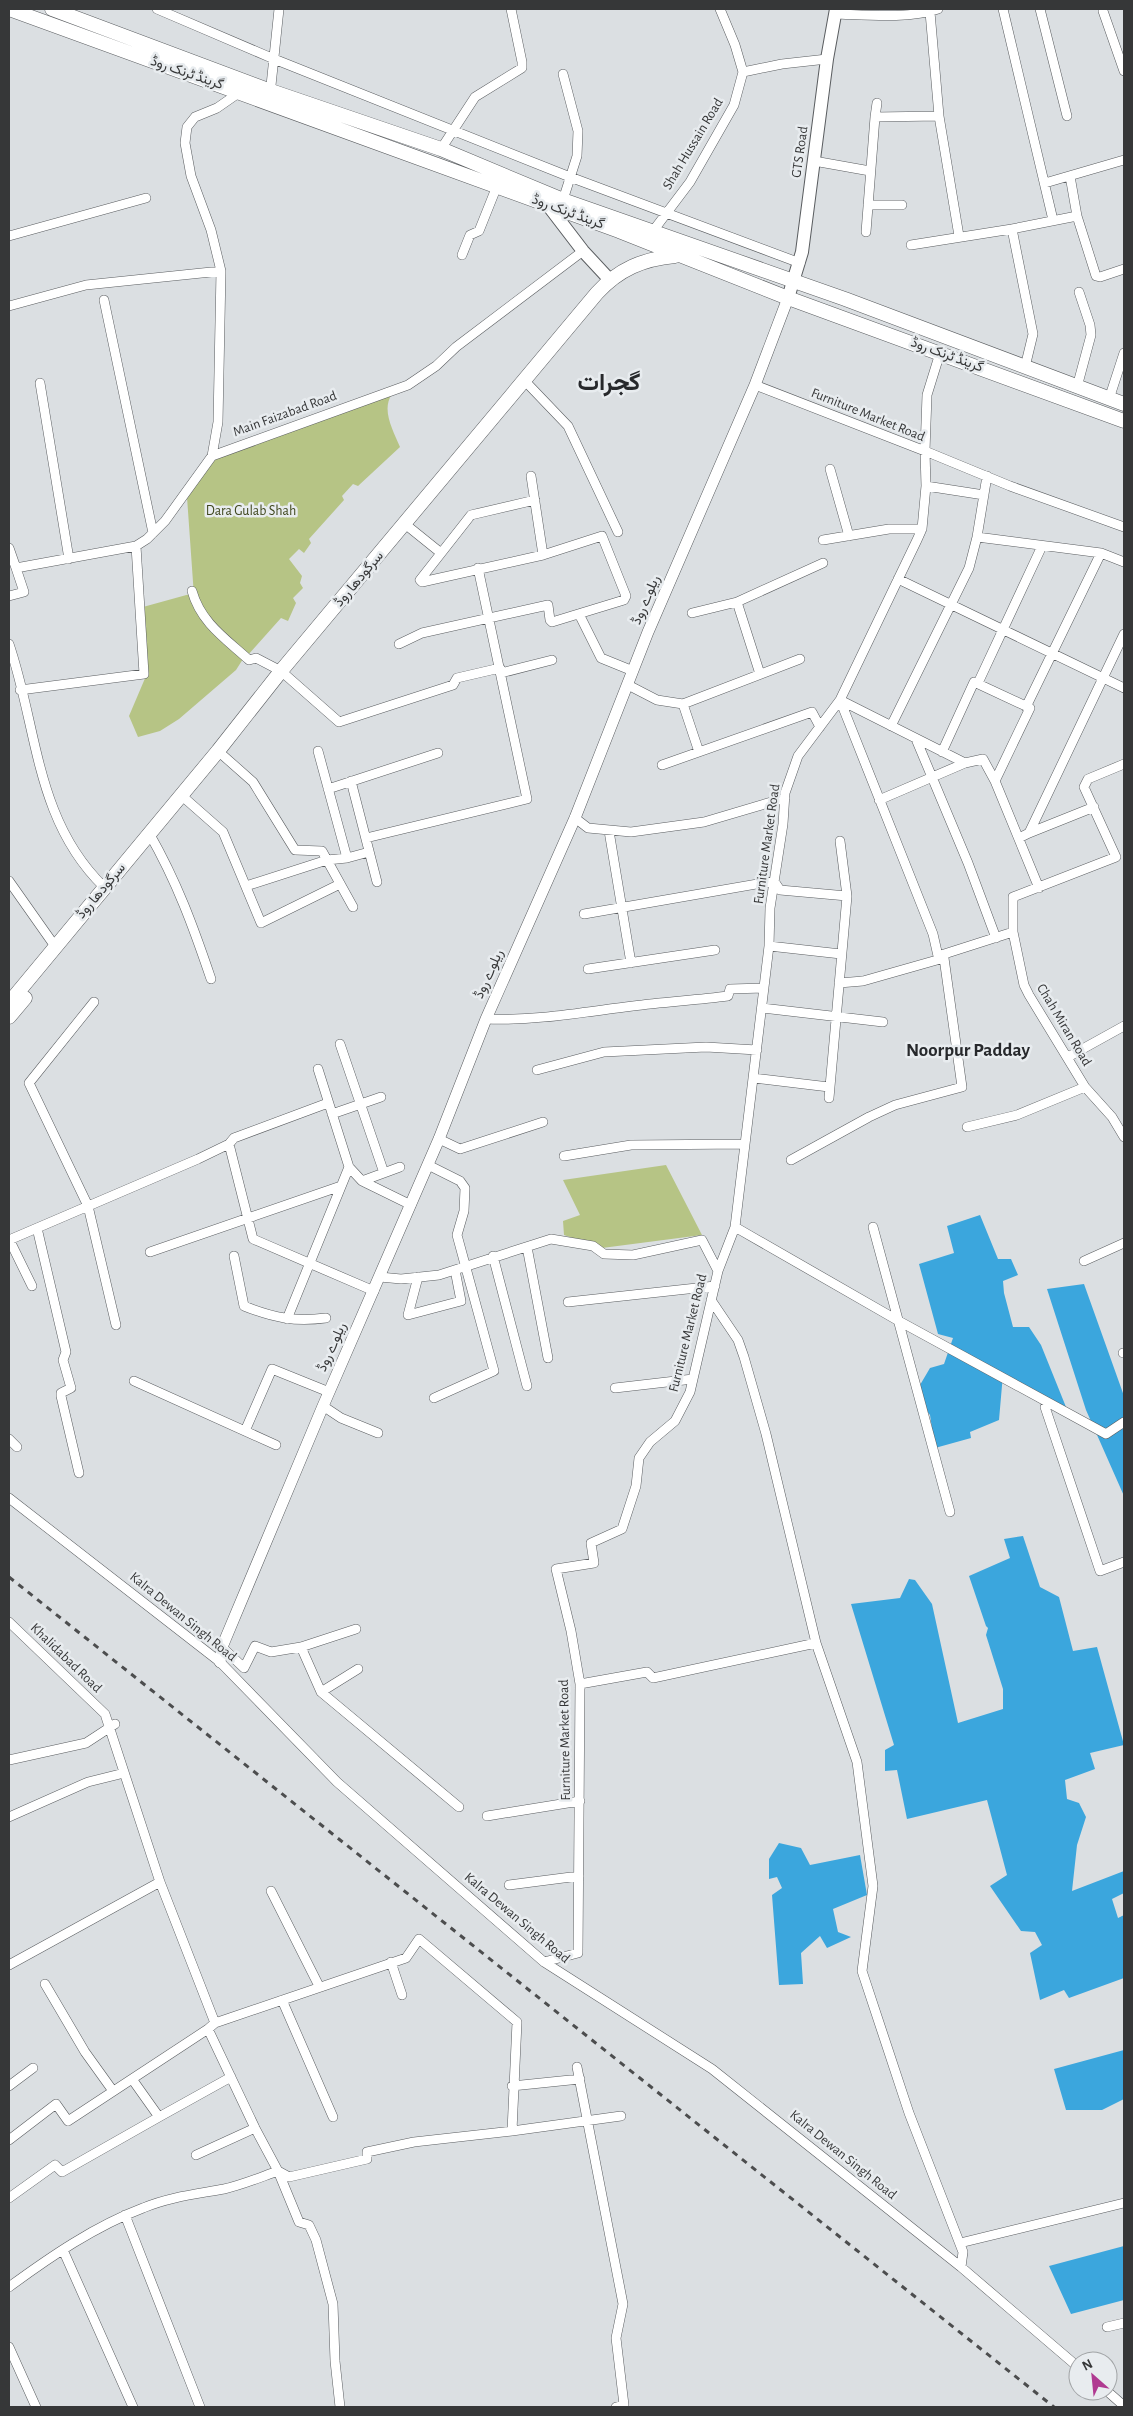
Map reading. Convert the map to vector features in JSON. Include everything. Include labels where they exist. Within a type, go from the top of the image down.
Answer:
[{"type":"main road","name":"گرینڈ ٹرنک روڈ","points":[[9,9],[240,92],[269,98],[441,149],[563,200],[794,281],[1124,404]]},
{"type":"main road","name":"گرینڈ ٹرنک روڈ","points":[[52,9],[269,98],[788,298],[1124,421]]},
{"type":"main road","name":"GTS Road","points":[[788,298],[800,263],[827,59],[836,11]]},
{"type":"main road","points":[[547,204],[583,251],[610,279]]},
{"type":"main road","name":"سرگودھا روڈ","points":[[58,939],[104,888],[218,751],[280,672],[610,279],[631,266],[657,257],[678,255]]},
{"type":"main road","points":[[9,990],[58,939]]},
{"type":"main road","points":[[9,1003],[58,939]]},
{"type":"main road","points":[[9,1017],[52,963],[60,950],[58,939]]},
{"type":"street","points":[[157,9],[274,59],[570,177],[800,263]]},
{"type":"street","points":[[269,98],[279,9]]},
{"type":"street","points":[[441,149],[475,97],[522,68],[511,9]]},
{"type":"street","points":[[720,9],[735,45],[743,72],[782,64],[827,59]]},
{"type":"street","points":[[1003,9],[1053,220]]},
{"type":"street","points":[[1040,9],[1067,116]]},
{"type":"street","points":[[836,11],[876,16],[934,10],[939,116],[959,236]]},
{"type":"street","points":[[1103,11],[1124,71]]},
{"type":"street","name":"Shah Hussain Road","points":[[653,231],[690,182],[734,105],[743,72]]},
{"type":"street","points":[[563,74],[578,131],[577,156],[563,200]]},
{"type":"street","points":[[16,568],[136,546],[153,533],[164,521],[212,456],[218,422],[221,271],[211,230],[191,176],[184,143],[187,127],[196,117],[217,108],[240,92]]},
{"type":"street","points":[[866,232],[874,117],[877,103]]},
{"type":"street","points":[[874,117],[939,116]]},
{"type":"street","points":[[814,161],[870,171]]},
{"type":"street","points":[[1045,183],[1124,162]]},
{"type":"street","points":[[1070,176],[1077,216],[1097,277],[1124,269]]},
{"type":"street","points":[[462,255],[470,235],[479,231],[498,186]]},
{"type":"street","points":[[9,236],[146,198]]},
{"type":"street","points":[[868,205],[902,205]]},
{"type":"street","points":[[911,245],[1012,229],[1077,216]]},
{"type":"street","points":[[1012,229],[1033,334],[1025,367]]},
{"type":"street","name":"Main Faizabad Road","points":[[212,456],[408,384],[436,366],[456,347],[583,251]]},
{"type":"street","points":[[9,306],[86,285],[221,271]]},
{"type":"street","points":[[1077,387],[1091,335],[1090,325],[1079,292]]},
{"type":"street","name":"ریلوے روڈ","points":[[220,1662],[222,1647],[328,1392],[374,1291],[439,1139],[486,1019],[575,818],[633,671],[755,385],[788,298]]},
{"type":"street","points":[[104,300],[153,533]]},
{"type":"street","points":[[940,353],[927,395],[925,451],[1124,528]]},
{"type":"street","points":[[1109,398],[1124,353]]},
{"type":"street","points":[[524,380],[568,426],[618,532]]},
{"type":"street","points":[[40,383],[69,559]]},
{"type":"street","name":"Furniture Market Road","points":[[544,1962],[578,1953],[580,1684],[572,1630],[556,1570],[594,1563],[591,1543],[622,1529],[636,1486],[639,1458],[650,1442],[675,1421],[690,1392],[718,1271],[735,1227],[785,798],[798,756],[840,700],[922,529],[926,486],[925,451],[755,385]]},
{"type":"street","points":[[830,469],[849,536]]},
{"type":"street","points":[[531,476],[542,555]]},
{"type":"street","points":[[891,726],[969,568],[977,538],[987,476]]},
{"type":"street","points":[[926,486],[984,495]]},
{"type":"street","points":[[399,644],[422,633],[548,605],[550,621],[624,600],[626,596],[602,536],[542,555],[422,582],[420,580],[471,516],[535,500]]},
{"type":"street","points":[[405,524],[440,553]]},
{"type":"street","points":[[823,540],[889,529],[922,529]]},
{"type":"street","points":[[977,538],[1101,553],[1124,562]]},
{"type":"street","points":[[20,690],[144,674],[136,546]]},
{"type":"street","points":[[978,683],[1042,546]]},
{"type":"street","points":[[9,548],[24,592],[9,596]]},
{"type":"street","points":[[1026,706],[1101,553]]},
{"type":"street","points":[[692,613],[737,602],[823,563]]},
{"type":"street","points":[[366,838],[528,799],[478,568]]},
{"type":"street","points":[[898,579],[1124,688]]},
{"type":"street","points":[[192,591],[196,606],[205,619],[249,660],[256,658],[280,672],[339,722],[453,685],[457,678],[552,660]]},
{"type":"street","points":[[737,602],[760,674]]},
{"type":"street","points":[[579,614],[601,658],[633,671]]},
{"type":"street","points":[[1029,833],[1124,634]]},
{"type":"street","points":[[9,644],[44,784],[63,833],[85,869],[104,888]]},
{"type":"street","points":[[628,685],[658,700],[683,704],[800,658]]},
{"type":"street","points":[[942,752],[973,682],[1026,706],[1030,711],[995,781]]},
{"type":"street","points":[[840,700],[965,763]]},
{"type":"street","points":[[790,1160],[868,1117],[895,1106],[962,1087],[941,957],[840,700]]},
{"type":"street","points":[[683,704],[699,752]]},
{"type":"street","points":[[662,765],[812,712],[820,727]]},
{"type":"street","points":[[916,739],[996,938]]},
{"type":"street","points":[[218,751],[252,782],[294,848],[297,850],[322,851],[353,906]]},
{"type":"street","points":[[318,751],[347,858]]},
{"type":"street","points":[[328,789],[438,753]]},
{"type":"street","points":[[879,800],[965,763],[983,759],[995,781],[1039,888],[1116,857],[1084,787],[1084,783],[1088,779],[1124,764]]},
{"type":"street","points":[[351,781],[377,882]]},
{"type":"street","points":[[181,795],[223,832],[261,923],[340,884]]},
{"type":"street","points":[[575,818],[588,828],[631,832],[704,822],[785,798]]},
{"type":"street","points":[[1018,838],[1094,807]]},
{"type":"street","points":[[610,831],[632,963]]},
{"type":"street","points":[[149,834],[170,870],[189,914],[211,979]]},
{"type":"street","points":[[828,1098],[847,896],[840,841]]},
{"type":"street","points":[[246,886],[327,860],[347,858],[370,852]]},
{"type":"street","points":[[9,881],[58,939]]},
{"type":"street","points":[[584,914],[774,882],[780,890],[847,896]]},
{"type":"street","name":"Chah Miran Road","points":[[1039,888],[1013,897],[1013,932],[1024,985],[1085,1087],[1112,1117],[1124,1134]]},
{"type":"street","points":[[839,983],[863,981],[1013,932]]},
{"type":"street","points":[[769,946],[841,954]]},
{"type":"street","points":[[588,969],[715,950]]},
{"type":"street","points":[[486,1019],[520,1021],[565,1016],[634,1006],[728,996],[730,989],[764,988]]},
{"type":"street","points":[[94,1002],[29,1083],[88,1206],[116,1324]]},
{"type":"street","points":[[762,1008],[883,1022]]},
{"type":"street","points":[[1068,1057],[1124,1026]]},
{"type":"street","points":[[340,1044],[384,1173]]},
{"type":"street","points":[[537,1070],[604,1052],[706,1047],[757,1050]]},
{"type":"street","points":[[318,1069],[349,1167],[362,1182],[410,1206]]},
{"type":"street","points":[[753,1078],[829,1087]]},
{"type":"street","points":[[968,1127],[1017,1115],[1085,1087]]},
{"type":"street","points":[[332,1114],[381,1097]]},
{"type":"street","points":[[32,1286],[9,1240],[229,1144],[234,1138],[328,1103]]},
{"type":"street","points":[[439,1139],[460,1149],[543,1122]]},
{"type":"street","points":[[229,1144],[253,1239],[374,1291]]},
{"type":"street","points":[[564,1156],[631,1145],[745,1144]]},
{"type":"street","points":[[428,1165],[460,1181],[465,1188],[464,1210],[457,1235],[467,1266],[480,1324],[494,1371],[434,1398]]},
{"type":"street","points":[[287,1319],[349,1167]]},
{"type":"street","points":[[362,1182],[400,1167]]},
{"type":"street","points":[[150,1252],[341,1186]]},
{"type":"street","points":[[735,1227],[897,1320],[1106,1434],[1124,1422]]},
{"type":"street","points":[[873,1227],[950,1512]]},
{"type":"street","points":[[37,1228],[66,1352],[63,1360],[71,1388],[61,1393],[61,1396],[79,1473]]},
{"type":"street","name":"Furniture Market Road","points":[[380,1277],[401,1279],[439,1275],[493,1256],[551,1240],[567,1240],[594,1246],[604,1254],[633,1255],[702,1240],[718,1271]]},
{"type":"street","points":[[1084,1260],[1124,1243]]},
{"type":"street","points":[[527,1247],[548,1358]]},
{"type":"street","points":[[234,1256],[244,1306],[287,1319],[302,1321],[326,1318]]},
{"type":"street","points":[[493,1256],[527,1386]]},
{"type":"street","points":[[418,1277],[408,1315],[461,1301],[455,1270]]},
{"type":"street","points":[[568,1302],[714,1286]]},
{"type":"street","points":[[711,1300],[738,1340],[744,1357],[766,1434],[816,1643],[857,1762],[873,1886],[862,1971],[909,2113],[960,2243],[963,2252],[961,2267]]},
{"type":"street","points":[[245,1431],[272,1369],[328,1392]]},
{"type":"street","points":[[615,1388],[693,1379]]},
{"type":"street","points":[[134,1381],[276,1445]]},
{"type":"street","points":[[323,1406],[341,1418],[378,1433]]},
{"type":"street","points":[[1045,1406],[1100,1571],[1124,1562]]},
{"type":"street","points":[[9,1439],[17,1447]]},
{"type":"street","name":"Kalra Dewan Singh Road","points":[[9,1498],[220,1662],[337,1782],[544,1962],[712,2069],[961,2267],[1068,2358]]},
{"type":"street","name":"Khalidabad Road","points":[[9,1622],[105,1714],[112,1726]]},
{"type":"street","points":[[222,1647],[244,1668],[255,1646],[271,1652],[301,1647],[356,1629]]},
{"type":"street","points":[[580,1684],[647,1672],[653,1678],[816,1643]]},
{"type":"street","points":[[301,1647],[321,1692],[459,1807]]},
{"type":"street","points":[[321,1692],[358,1669]]},
{"type":"street","points":[[9,1760],[86,1743],[112,1726],[124,1773],[160,1882],[215,2022]]},
{"type":"street","points":[[9,1817],[88,1782],[124,1773]]},
{"type":"street","points":[[487,1816],[580,1801]]},
{"type":"street","points":[[509,1885],[579,1876]]},
{"type":"street","points":[[9,1965],[160,1882]]},
{"type":"street","points":[[271,1891],[319,1986]]},
{"type":"street","points":[[9,2140],[56,2104],[68,2121],[208,2029],[215,2022],[406,1958],[419,1939],[517,2022],[512,2086],[512,2131]]},
{"type":"street","points":[[391,1962],[402,1995]]},
{"type":"street","points":[[45,1984],[85,2052],[113,2091]]},
{"type":"street","points":[[282,2000],[333,2117]]},
{"type":"street","points":[[208,2029],[255,2128],[278,2171],[299,2222],[309,2225],[316,2240],[333,2304],[335,2361],[340,2407]]},
{"type":"street","points":[[578,2067],[586,2121],[623,2304],[616,2338],[624,2405],[616,2407]]},
{"type":"street","points":[[9,2086],[33,2068]]},
{"type":"street","points":[[9,2198],[55,2165],[62,2172],[231,2077]]},
{"type":"street","points":[[132,2079],[159,2117]]},
{"type":"street","points":[[512,2086],[580,2079]]},
{"type":"street","points":[[9,2286],[63,2250],[125,2215],[161,2202],[226,2188],[278,2171],[290,2177],[368,2158],[367,2152],[414,2142],[621,2116]]},
{"type":"street","points":[[196,2155],[255,2128]]},
{"type":"street","points":[[960,2243],[1124,2203]]},
{"type":"street","points":[[125,2215],[200,2407]]},
{"type":"street","points":[[63,2250],[133,2407]]},
{"type":"street","points":[[1107,2327],[1124,2323]]},
{"type":"street","points":[[9,2347],[36,2407]]},
{"type":"green space","name":"Dara Gulab Shah","points":[[392,394],[388,407],[389,420],[400,447],[358,486],[353,484],[342,496],[344,500],[309,539],[311,543],[304,553],[299,549],[289,559],[302,576],[300,583],[303,588],[293,598],[296,603],[288,621],[281,618],[248,655],[206,618],[194,596],[187,497],[215,459]]},
{"type":"green space","points":[[190,594],[198,614],[204,622],[243,659],[236,670],[179,719],[160,731],[138,737],[129,716],[146,676],[143,607]]},
{"type":"green space","points":[[666,1165],[702,1235],[602,1248],[564,1235],[563,1221],[580,1215],[563,1180]]},
{"type":"water","points":[[980,1215],[998,1259],[1011,1259],[1018,1275],[1003,1281],[1004,1293],[1013,1327],[1029,1327],[1041,1345],[1066,1407],[1003,1374],[999,1420],[970,1432],[971,1438],[935,1448],[930,1415],[923,1406],[920,1385],[930,1368],[944,1364],[953,1338],[938,1334],[919,1264],[954,1253],[947,1226]]},
{"type":"water","points":[[1084,1284],[1124,1396],[1124,1496],[1086,1410],[1047,1289]]},
{"type":"water","points":[[1023,1536],[1040,1587],[1059,1597],[1073,1651],[1097,1647],[1124,1745],[1090,1753],[1095,1769],[1065,1780],[1067,1799],[1079,1803],[1086,1817],[1077,1845],[1072,1891],[1124,1871],[1124,1893],[1112,1899],[1118,1918],[1124,1915],[1124,1978],[1069,1998],[1064,1990],[1040,2000],[1030,1953],[1042,1945],[1035,1932],[1021,1931],[990,1886],[1007,1875],[987,1800],[907,1819],[897,1770],[885,1771],[885,1750],[894,1745],[851,1604],[900,1598],[909,1579],[915,1580],[932,1604],[958,1723],[1003,1709],[1003,1689],[986,1635],[988,1628],[969,1576],[1010,1558],[1004,1539]]},
{"type":"water","points":[[779,1843],[801,1848],[810,1865],[860,1855],[867,1895],[833,1909],[838,1932],[851,1937],[827,1948],[820,1936],[801,1953],[803,1984],[779,1985],[772,1895],[782,1888],[777,1877],[769,1879],[769,1859]]},
{"type":"water","points":[[1124,2050],[1124,2099],[1102,2110],[1066,2110],[1054,2069]]},
{"type":"water","points":[[1124,2246],[1124,2300],[1071,2314],[1049,2266]]},
{"type":"railway","points":[[9,1577],[1054,2407]]},
{"type":"district","name":"گجرات","points":[[609,383]]},
{"type":"district","name":"Noorpur Padday","points":[[968,1050]]}]
